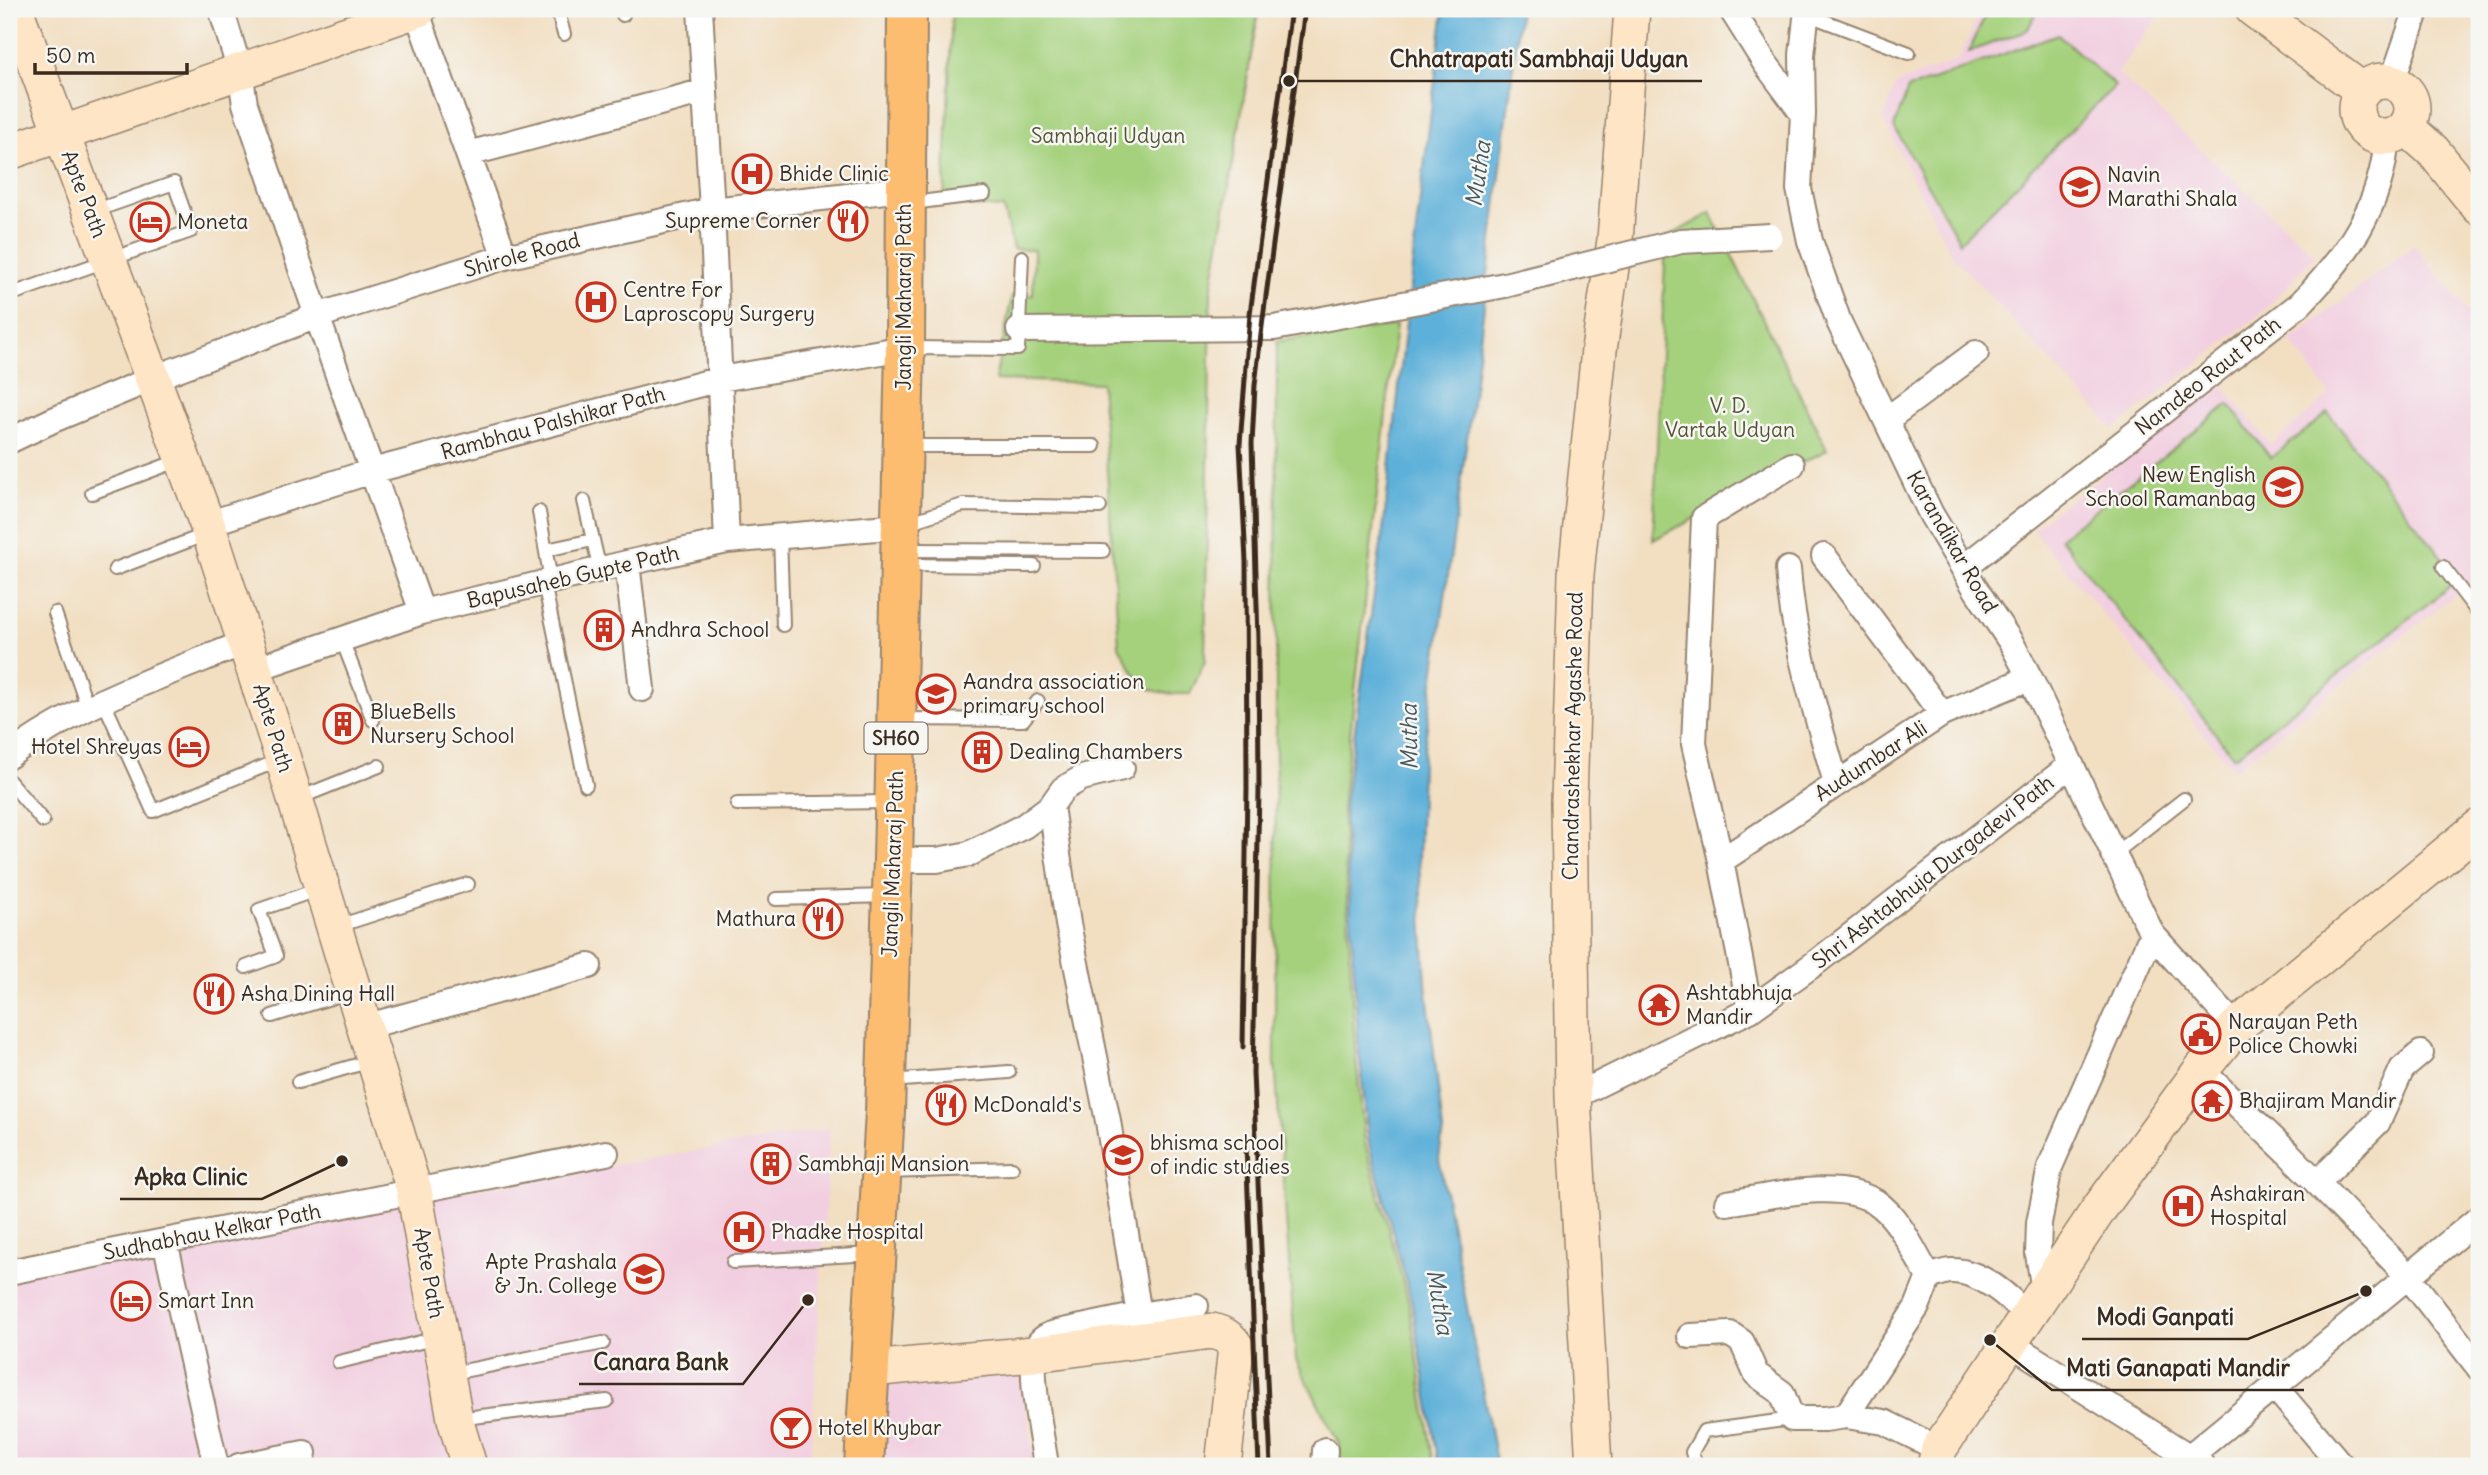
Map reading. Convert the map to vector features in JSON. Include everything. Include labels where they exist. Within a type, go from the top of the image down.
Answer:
[{"type":"main road","name":"Jangli Maharaj Path","points":[[864,1466],[882,1172],[893,878],[905,348],[907,9]]},
{"type":"street","name":"Apte Path","points":[[15,9],[209,528],[283,760],[414,1191],[455,1419],[469,1466]]},
{"type":"street","points":[[221,9],[240,71],[245,104],[422,612]]},
{"type":"street","points":[[9,152],[418,9],[505,257]]},
{"type":"street","points":[[700,9],[727,541]]},
{"type":"street","name":"Chandrashekhar Agashe Road","points":[[1594,1466],[1573,1097],[1569,801],[1576,573],[1599,350],[1615,240],[1632,9]]},
{"type":"street","points":[[1731,9],[1765,63],[1803,114]]},
{"type":"street","points":[[2253,9],[2378,87],[2406,91],[2412,112],[2396,132]]},
{"type":"street","points":[[2417,9],[2378,87],[2357,106],[2360,122],[2371,133],[2396,132],[2433,150],[2479,207]]},
{"type":"street","name":"Karandikar Road","points":[[1806,11],[1801,55],[1803,114],[1799,189],[1810,241],[1839,322],[1931,514],[2012,644],[2030,678],[2152,934],[2236,1027]]},
{"type":"street","points":[[468,154],[705,91]]},
{"type":"street","name":"Namdeo Raut Path","points":[[1963,568],[2300,304],[2329,275],[2354,237],[2372,201],[2396,132]]},
{"type":"street","name":"Shirole Road","points":[[9,442],[53,420],[154,378],[317,316],[505,257],[712,210],[904,196]]},
{"type":"street","points":[[1019,330],[1274,328],[1506,285],[1681,241],[1770,236]]},
{"type":"street","name":"Rambhau Palshikar Path","points":[[209,528],[372,471],[720,379],[905,348]]},
{"type":"street","points":[[1886,420],[1976,353]]},
{"type":"street","points":[[1751,1010],[1694,744],[1704,518],[1793,465]]},
{"type":"street","name":"Bapusaheb Gupte Path","points":[[10,751],[96,704],[250,656],[342,640],[422,612],[627,563],[727,541],[780,536],[899,547]]},
{"type":"street","points":[[1824,556],[1942,714]]},
{"type":"street","points":[[627,563],[642,689]]},
{"type":"street","points":[[1788,569],[1790,603],[1802,662],[1836,783]]},
{"type":"street","name":"Audumbar Ali","points":[[1721,861],[1942,714],[2030,678]]},
{"type":"street","name":"Shri Ashtabhuja Durgadevi Path","points":[[1573,1097],[1751,1010],[2071,765]]},
{"type":"street","points":[[893,878],[937,860],[969,854],[1024,826],[1051,806],[1063,789],[1082,778],[1122,768]]},
{"type":"street","points":[[1051,806],[1068,924],[1108,1121],[1139,1315]]},
{"type":"street","points":[[1690,1336],[1730,1334],[1742,1342],[1756,1374],[1782,1393],[1792,1419],[1846,1416],[1884,1422],[1937,1458],[2099,1209],[2201,1070],[2236,1027],[2479,827]]},
{"type":"street","points":[[2028,1317],[2038,1254],[2039,1223],[2050,1167],[2152,934]]},
{"type":"street","points":[[369,1043],[589,966]]},
{"type":"street","points":[[2317,1183],[2378,1122],[2402,1069],[2421,1053]]},
{"type":"street","points":[[2201,1070],[2408,1276],[2479,1368]]},
{"type":"street","name":"Sudhabhau Kelkar Path","points":[[9,1272],[606,1153]]},
{"type":"street","points":[[1727,1203],[1826,1189],[1860,1195],[1877,1203],[1895,1222],[1929,1277]]},
{"type":"street","points":[[1929,1277],[1949,1271],[1963,1272],[2001,1290],[2191,1463],[2274,1386],[2479,1218]]},
{"type":"street","points":[[165,1241],[216,1466]]},
{"type":"street","points":[[1846,1416],[1917,1307],[1929,1277]]},
{"type":"street","points":[[1044,1352],[1038,1344],[1045,1337],[1058,1332],[1196,1306]]},
{"type":"street","points":[[870,1369],[1044,1352],[1212,1331],[1222,1333],[1236,1348],[1223,1466]]},
{"type":"street","points":[[1044,1352],[1034,1376],[1046,1466]]},
{"type":"street","points":[[2274,1386],[2342,1466]]},
{"type":"street","points":[[239,1466],[304,1453]]},
{"type":"lane","points":[[557,9],[564,34]]},
{"type":"lane","points":[[1806,11],[1909,53]]},
{"type":"lane","points":[[9,295],[191,231],[174,183],[91,212]]},
{"type":"lane","points":[[904,196],[984,194]]},
{"type":"lane","points":[[905,348],[1018,349],[1022,257]]},
{"type":"lane","points":[[902,446],[1094,446]]},
{"type":"lane","points":[[92,493],[184,459]]},
{"type":"lane","points":[[584,501],[600,570]]},
{"type":"lane","points":[[899,547],[963,505],[1100,507]]},
{"type":"lane","points":[[539,512],[546,550],[547,582],[586,785]]},
{"type":"lane","points":[[115,569],[209,528]]},
{"type":"lane","points":[[780,536],[783,625]]},
{"type":"lane","points":[[546,550],[593,540]]},
{"type":"lane","points":[[899,547],[1102,551]]},
{"type":"lane","points":[[899,547],[1034,566]]},
{"type":"lane","points":[[2443,567],[2479,614]]},
{"type":"lane","points":[[55,613],[96,704],[153,811],[283,760]]},
{"type":"lane","points":[[342,640],[373,720]]},
{"type":"lane","points":[[897,719],[1023,720],[1038,701]]},
{"type":"lane","points":[[295,799],[379,766]]},
{"type":"lane","points":[[9,781],[43,821]]},
{"type":"lane","points":[[2114,854],[2184,799]]},
{"type":"lane","points":[[737,804],[895,802]]},
{"type":"lane","points":[[776,899],[893,878]]},
{"type":"lane","points":[[334,927],[468,884]]},
{"type":"lane","points":[[246,967],[276,956],[260,911],[322,888]]},
{"type":"lane","points":[[272,1016],[353,991]]},
{"type":"lane","points":[[298,1082],[369,1043]]},
{"type":"lane","points":[[886,1081],[1009,1072]]},
{"type":"lane","points":[[882,1172],[1012,1168]]},
{"type":"lane","points":[[733,1262],[877,1254]]},
{"type":"lane","points":[[339,1362],[441,1337]]},
{"type":"lane","points":[[447,1374],[603,1343]]},
{"type":"lane","points":[[455,1419],[607,1401]]},
{"type":"lane","points":[[1696,1466],[1692,1452],[1704,1431],[1792,1419]]},
{"type":"shaded area","name":"Navin Marathi Shala","points":[[1982,9],[2164,9],[2117,73],[2316,255],[2261,314],[2114,429],[1953,257],[1883,120],[1896,84],[1958,60]]},
{"type":"shaded area","name":"New English School Ramanbag","points":[[2414,245],[2479,324],[2479,576],[2234,770],[2032,529],[2222,384],[2271,445],[2330,395],[2290,341]]},
{"type":"shaded area","points":[[830,1128],[810,1466],[9,1466],[9,1278],[399,1202]]},
{"type":"shaded area","points":[[1020,1372],[1036,1466],[878,1466],[880,1385]]},
{"type":"green space","name":"Sambhaji Udyan","points":[[952,9],[1259,9],[1211,292],[1205,661],[1190,694],[1152,690],[1138,679],[1119,646],[1101,383],[995,380],[1012,296],[1033,295],[1034,250],[1013,249],[1003,208],[944,204]]},
{"type":"green space","points":[[1988,9],[2039,9],[2027,30],[1969,52]]},
{"type":"green space","points":[[2058,34],[2115,86],[1960,242],[1894,127],[1908,89]]},
{"type":"green space","name":"V. D. Vartak Udyan","points":[[1711,213],[1827,450],[1653,540],[1666,238]]},
{"type":"green space","points":[[1396,325],[1342,807],[1355,1051],[1365,1143],[1409,1304],[1434,1466],[1339,1466],[1339,1444],[1296,1360],[1275,1062],[1277,341]]},
{"type":"green space","name":"New English School Ramanbag","points":[[2229,404],[2271,458],[2328,413],[2459,579],[2234,757],[2060,538]]},
{"type":"water","name":"Mutha","points":[[1444,9],[1520,9],[1475,381],[1422,763],[1419,859],[1426,983],[1443,1131],[1439,1159],[1497,1466],[1439,1466],[1412,1303],[1369,1144],[1359,1052],[1344,807],[1384,523]]},
{"type":"railway","points":[[1243,1047],[1247,788],[1246,562],[1240,444],[1250,314],[1291,9]]},
{"type":"railway","points":[[1271,1466],[1253,1073],[1259,791],[1252,444],[1255,385],[1263,318],[1305,9]]},
{"type":"railway","points":[[1246,1145],[1259,1466]]},
{"type":"place","name":"Chhatrapati Sambhaji Udyan","points":[[1289,81]]},
{"type":"place","name":"Bhide Clinic","points":[[752,174]]},
{"type":"place","name":"Navin Marathi Shala","points":[[2080,187]]},
{"type":"place","name":"Supreme Corner","points":[[848,221]]},
{"type":"place","name":"Moneta","points":[[150,222]]},
{"type":"place","name":"Centre For Laproscopy Surgery","points":[[596,302]]},
{"type":"place","name":"New English School Ramanbag","points":[[2283,487]]},
{"type":"place","name":"Andhra School","points":[[604,630]]},
{"type":"place","name":"Aandra association primary school","points":[[936,694]]},
{"type":"place","name":"BlueBells Nursery School","points":[[343,724]]},
{"type":"place","name":"Hotel Shreyas","points":[[189,747]]},
{"type":"place","name":"Dealing Chambers","points":[[982,752]]},
{"type":"place","name":"Mathura","points":[[823,919]]},
{"type":"place","name":"Asha Dining Hall","points":[[214,994]]},
{"type":"place","name":"Ashtabhuja Mandir","points":[[1659,1005]]},
{"type":"place","name":"Narayan Peth Police Chowki","points":[[2201,1034]]},
{"type":"place","name":"Bhajiram Mandir","points":[[2212,1101]]},
{"type":"place","name":"McDonald's","points":[[946,1105]]},
{"type":"place","name":"bhisma school of indic studies","points":[[1123,1155]]},
{"type":"place","name":"Apka Clinic","points":[[342,1161]]},
{"type":"place","name":"Sambhaji Mansion","points":[[771,1164]]},
{"type":"place","name":"Ashakiran Hospital","points":[[2183,1206]]},
{"type":"place","name":"Phadke Hospital","points":[[744,1232]]},
{"type":"place","name":"Apte Prashala & Jn. College","points":[[644,1274]]},
{"type":"place","name":"Modi Ganpati","points":[[2366,1291]]},
{"type":"place","name":"Canara Bank","points":[[808,1300]]},
{"type":"place","name":"Smart Inn","points":[[131,1301]]},
{"type":"place","name":"Mati Ganapati Mandir","points":[[1990,1340]]},
{"type":"place","name":"Hotel Khybar","points":[[791,1428]]}]
